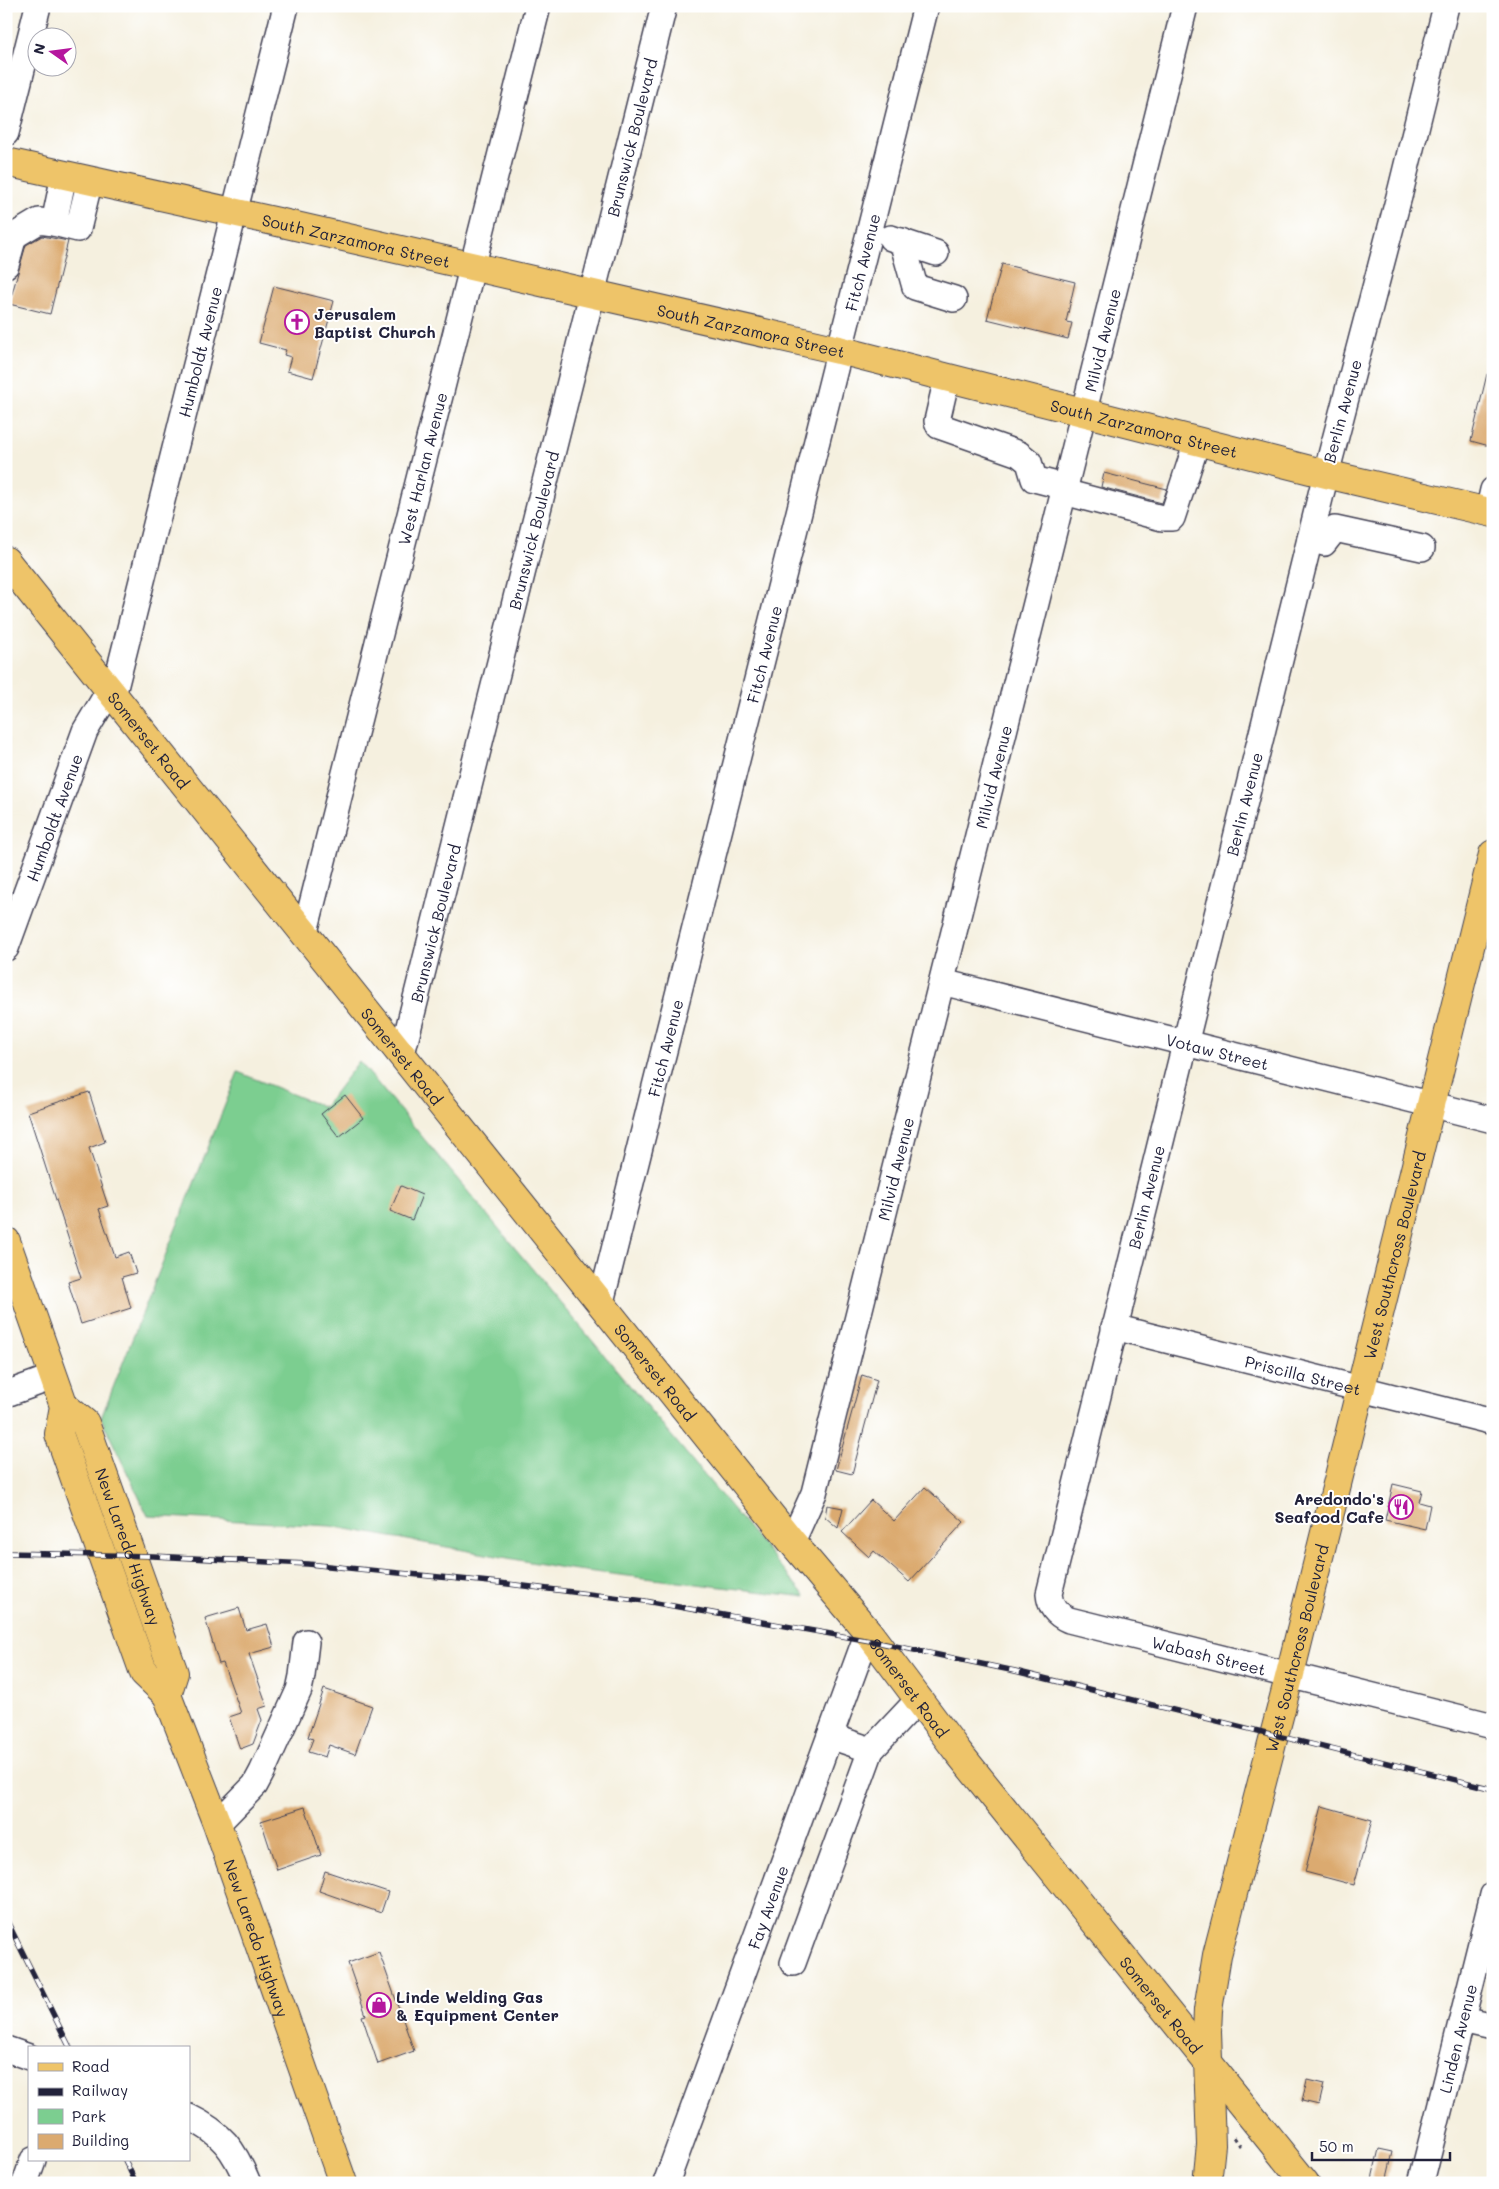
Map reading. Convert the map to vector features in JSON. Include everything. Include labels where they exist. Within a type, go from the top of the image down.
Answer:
[{"type":"main road","name":"South Zarzamora Street","points":[[6,162],[235,212],[840,350],[1326,474],[1491,505]]},
{"type":"main road","name":"Somerset Road","points":[[6,561],[792,1542],[868,1632],[958,1752],[1305,2183]]},
{"type":"main road","name":"West Southcross Boulevard","points":[[1207,2183],[1211,2145],[1206,2061],[1208,2012],[1217,1955],[1290,1674],[1493,854]]},
{"type":"main road","name":"New Laredo Highway","points":[[7,1244],[64,1406],[59,1434],[111,1582],[144,1673],[167,1695],[217,1824],[343,2183]]},
{"type":"street","points":[[6,133],[38,6]]},
{"type":"street","name":"Humboldt Avenue","points":[[6,948],[85,731],[111,694],[286,6]]},
{"type":"street","name":"West Harlan Avenue","points":[[305,932],[538,6]]},
{"type":"street","name":"Brunswick Boulevard","points":[[402,1054],[664,6]]},
{"type":"street","name":"Fitch Avenue","points":[[601,1302],[926,6]]},
{"type":"street","name":"Milvid Avenue","points":[[792,1542],[814,1493],[1184,6]]},
{"type":"street","name":"Berlin Avenue","points":[[1049,1602],[1048,1594],[1184,1042],[1326,474],[1401,188],[1446,6]]},
{"type":"street","points":[[6,265],[14,236],[38,221],[54,223],[77,178]]},
{"type":"street","points":[[870,231],[936,253]]},
{"type":"street","points":[[902,241],[915,286],[954,299]]},
{"type":"street","points":[[947,378],[937,420],[939,426],[1019,454],[1029,462],[1034,479],[1089,498],[1162,518],[1172,518],[1197,442]]},
{"type":"street","points":[[1310,539],[1324,543],[1335,529],[1422,548]]},
{"type":"street","name":"Votaw Street","points":[[942,982],[1493,1120]]},
{"type":"street","name":"Priscilla Street","points":[[1114,1327],[1493,1422]]},
{"type":"street","points":[[6,1394],[53,1377]]},
{"type":"street","name":"Wabash Street","points":[[1049,1602],[1060,1616],[1069,1620],[1493,1726]]},
{"type":"street","name":"Fay Avenue","points":[[666,2183],[868,1632]]},
{"type":"street","points":[[217,1824],[255,1785],[299,1690],[306,1642]]},
{"type":"street","points":[[793,1963],[871,1750],[919,1700]]},
{"type":"street","points":[[830,1736],[871,1750]]},
{"type":"street","name":"Linden Avenue","points":[[1421,2183],[1493,1895]]},
{"type":"street","points":[[1462,2020],[1493,2027]]},
{"type":"street","points":[[6,2048],[28,2057]]},
{"type":"street","points":[[190,2117],[208,2126],[222,2137],[233,2151],[248,2183]]},
{"type":"street","points":[[24,2183],[32,2162]]},
{"type":"path","points":[[1232,2133],[1242,2149]]},
{"type":"green space","points":[[359,1061],[806,1597],[569,1569],[330,1526],[148,1516],[101,1418],[238,1072],[324,1107]]},
{"type":"building","points":[[42,236],[68,241],[50,314],[9,304],[26,245]]},
{"type":"building","points":[[1002,264],[1075,282],[1066,322],[1072,323],[1068,339],[987,319]]},
{"type":"building","name":"Jerusalem Baptist Church","points":[[274,286],[334,301],[313,378],[287,371],[291,357],[284,355],[286,350],[259,343]]},
{"type":"building","points":[[1487,374],[1493,375],[1493,447],[1471,441]]},
{"type":"building","points":[[1104,473],[1167,489],[1162,503],[1101,487]]},
{"type":"building","points":[[89,1092],[105,1142],[89,1148],[108,1206],[99,1209],[115,1257],[129,1252],[136,1273],[122,1277],[131,1308],[81,1324],[68,1282],[81,1278],[28,1112]]},
{"type":"building","points":[[345,1095],[363,1118],[339,1137],[321,1114]]},
{"type":"building","points":[[401,1186],[422,1195],[412,1220],[390,1211]]},
{"type":"building","points":[[862,1375],[877,1380],[852,1474],[836,1470]]},
{"type":"building","points":[[1393,1484],[1422,1491],[1419,1502],[1430,1505],[1425,1529],[1385,1520]]},
{"type":"building","points":[[925,1487],[964,1522],[909,1582],[874,1551],[869,1557],[842,1532],[871,1500],[894,1521]]},
{"type":"building","points":[[827,1505],[843,1508],[838,1528],[825,1517]]},
{"type":"building","points":[[239,1608],[246,1630],[267,1624],[274,1647],[249,1654],[267,1706],[258,1709],[262,1720],[253,1744],[240,1749],[229,1717],[241,1713],[223,1663],[219,1664],[205,1618]]},
{"type":"building","points":[[324,1689],[372,1706],[355,1754],[329,1745],[325,1757],[308,1752],[313,1739],[308,1737]]},
{"type":"building","points":[[1322,1806],[1372,1820],[1354,1885],[1305,1872]]},
{"type":"building","points":[[305,1807],[321,1855],[277,1870],[261,1821]]},
{"type":"building","points":[[325,1871],[388,1892],[381,1913],[319,1891]]},
{"type":"building","points":[[379,1952],[414,2051],[378,2064],[362,2016],[366,2015],[348,1963]]},
{"type":"building","points":[[1307,2080],[1324,2084],[1319,2105],[1302,2101]]},
{"type":"building","points":[[1379,2149],[1393,2152],[1386,2182],[1372,2179]]},
{"type":"railway","points":[[6,1553],[153,1556],[308,1564],[500,1583],[645,1601],[876,1642],[1015,1671],[1493,1789]]},
{"type":"railway","points":[[6,1919],[69,2046]]},
{"type":"railway","points":[[126,2162],[136,2183]]},
{"type":"place","name":"Jerusalem Baptist Church","points":[[297,322]]},
{"type":"place","name":"Aredondo's Seafood Cafe","points":[[1401,1507]]},
{"type":"place","name":"Linde Welding Gas & Equipment Center","points":[[379,2005]]}]
